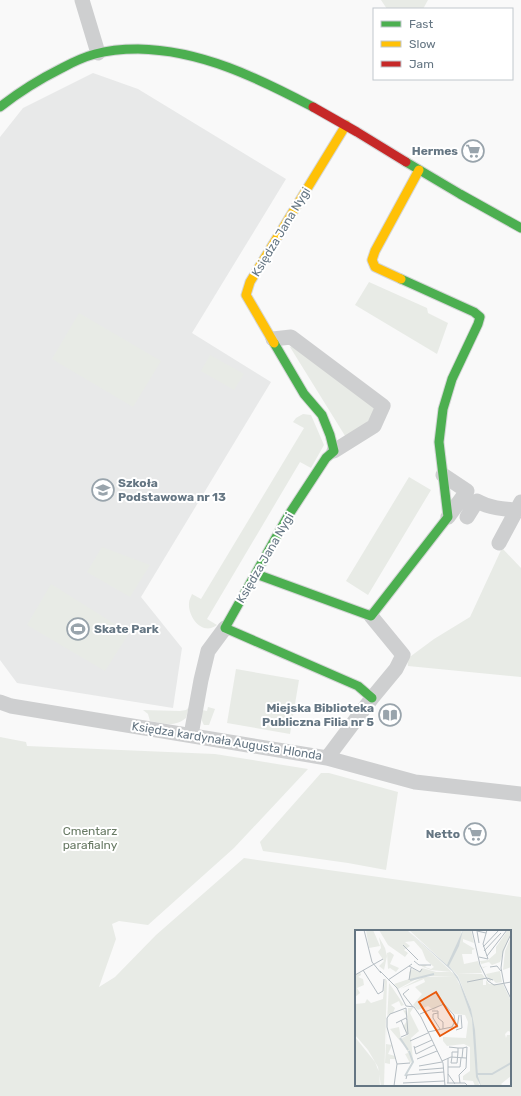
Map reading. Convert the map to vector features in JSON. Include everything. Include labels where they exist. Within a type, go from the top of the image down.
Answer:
[{"type":"street","points":[[82,0],[98,53]]},
{"type":"street","points":[[0,106],[42,78],[83,58],[98,53],[133,49],[166,51],[198,57],[235,68],[282,90],[346,125],[419,170],[521,228]]},
{"type":"street","name":"Księdza Jana Nygi","points":[[334,451],[330,435],[322,415],[304,394],[246,295],[250,282],[346,125]]},
{"type":"street","points":[[419,170],[375,251],[372,260],[375,267],[474,312],[480,317],[452,379],[442,409],[439,442],[448,517]]},
{"type":"street","name":"Księdza Jana Nygi","points":[[191,735],[208,651],[225,628],[288,516],[326,458],[334,451],[374,426],[383,406],[291,337],[273,339]]},
{"type":"street","points":[[256,574],[371,616],[467,491],[443,475]]},
{"type":"street","points":[[467,517],[477,501],[484,505],[499,508],[519,506]]},
{"type":"street","points":[[499,543],[519,506]]},
{"type":"street","name":"Księdza kardynała Augusta Hlonda","points":[[0,702],[11,706],[327,758],[396,669],[403,655],[371,616]]},
{"type":"street","points":[[225,628],[358,686],[372,698]]},
{"type":"street","points":[[327,758],[415,782],[521,794]]},
{"type":"shaded area","name":"Szkoła Podstawowa nr 13","points":[[93,73],[138,89],[286,179],[192,333],[271,382],[141,597],[182,648],[173,708],[17,683],[0,660],[0,137],[23,108]]},
{"type":"green space","points":[[381,0],[428,0],[424,8],[386,8]]},
{"type":"green space","points":[[369,282],[427,308],[428,313],[448,323],[437,354],[355,305]]},
{"type":"green space","points":[[79,313],[161,361],[133,407],[52,359]]},
{"type":"green space","points":[[295,345],[371,403],[375,410],[373,417],[347,439],[290,347]]},
{"type":"green space","points":[[210,355],[244,374],[234,390],[201,371]]},
{"type":"green space","points":[[303,414],[311,415],[324,445],[311,468],[300,462],[207,619],[217,625],[212,628],[202,627],[197,624],[189,609],[192,594],[201,599],[304,428],[293,422],[296,418]]},
{"type":"green space","points":[[409,477],[431,490],[368,595],[346,581]]},
{"type":"green space","points":[[102,547],[150,565],[130,597],[87,572]]},
{"type":"green space","points":[[502,548],[521,568],[521,677],[408,666],[407,659],[434,639],[470,617]]},
{"type":"green space","name":"Skate Park","points":[[51,584],[129,633],[105,671],[27,625]]},
{"type":"green space","points":[[236,669],[299,680],[290,734],[227,723]]},
{"type":"green space","points":[[189,707],[186,718],[173,724],[150,721],[148,714],[143,710],[180,711],[186,710]]},
{"type":"green space","points":[[208,707],[215,709],[209,725],[204,725],[202,721],[202,710],[207,711]]},
{"type":"green space","name":"Cmentarz parafialny","points":[[0,737],[26,742],[27,746],[215,754],[308,769],[234,848],[148,925],[119,921],[112,924],[116,939],[99,987],[115,977],[156,935],[244,858],[521,897],[521,1096],[0,1096]]},
{"type":"green space","points":[[321,773],[329,773],[398,792],[386,870],[263,851],[260,842]]},
{"type":"traffic: fast","points":[[0,107],[38,81],[78,60],[91,55],[106,52],[138,49],[184,54],[207,60],[250,76],[313,107]]},
{"type":"traffic: fast","points":[[406,162],[521,228]]},
{"type":"traffic: fast","points":[[256,574],[371,616],[448,517],[439,442],[443,409],[452,379],[480,317],[474,312],[401,279]]},
{"type":"traffic: fast","points":[[274,343],[304,394],[322,415],[330,435],[334,451],[326,458],[288,516],[225,628],[358,686],[372,698]]},
{"type":"traffic: slow","points":[[274,343],[246,295],[250,282],[346,125]]},
{"type":"traffic: slow","points":[[401,279],[375,267],[372,260],[375,251],[419,170]]},
{"type":"traffic: jam","points":[[313,107],[406,162]]},
{"type":"place","name":"Hermes","points":[[473,151]]},
{"type":"place","name":"Szkoła Podstawowa nr 13","points":[[103,490]]},
{"type":"place","name":"Skate Park","points":[[78,629]]},
{"type":"place","name":"Miejska Biblioteka Publiczna Filia nr 5","points":[[390,715]]},
{"type":"place","name":"Netto","points":[[475,834]]}]
